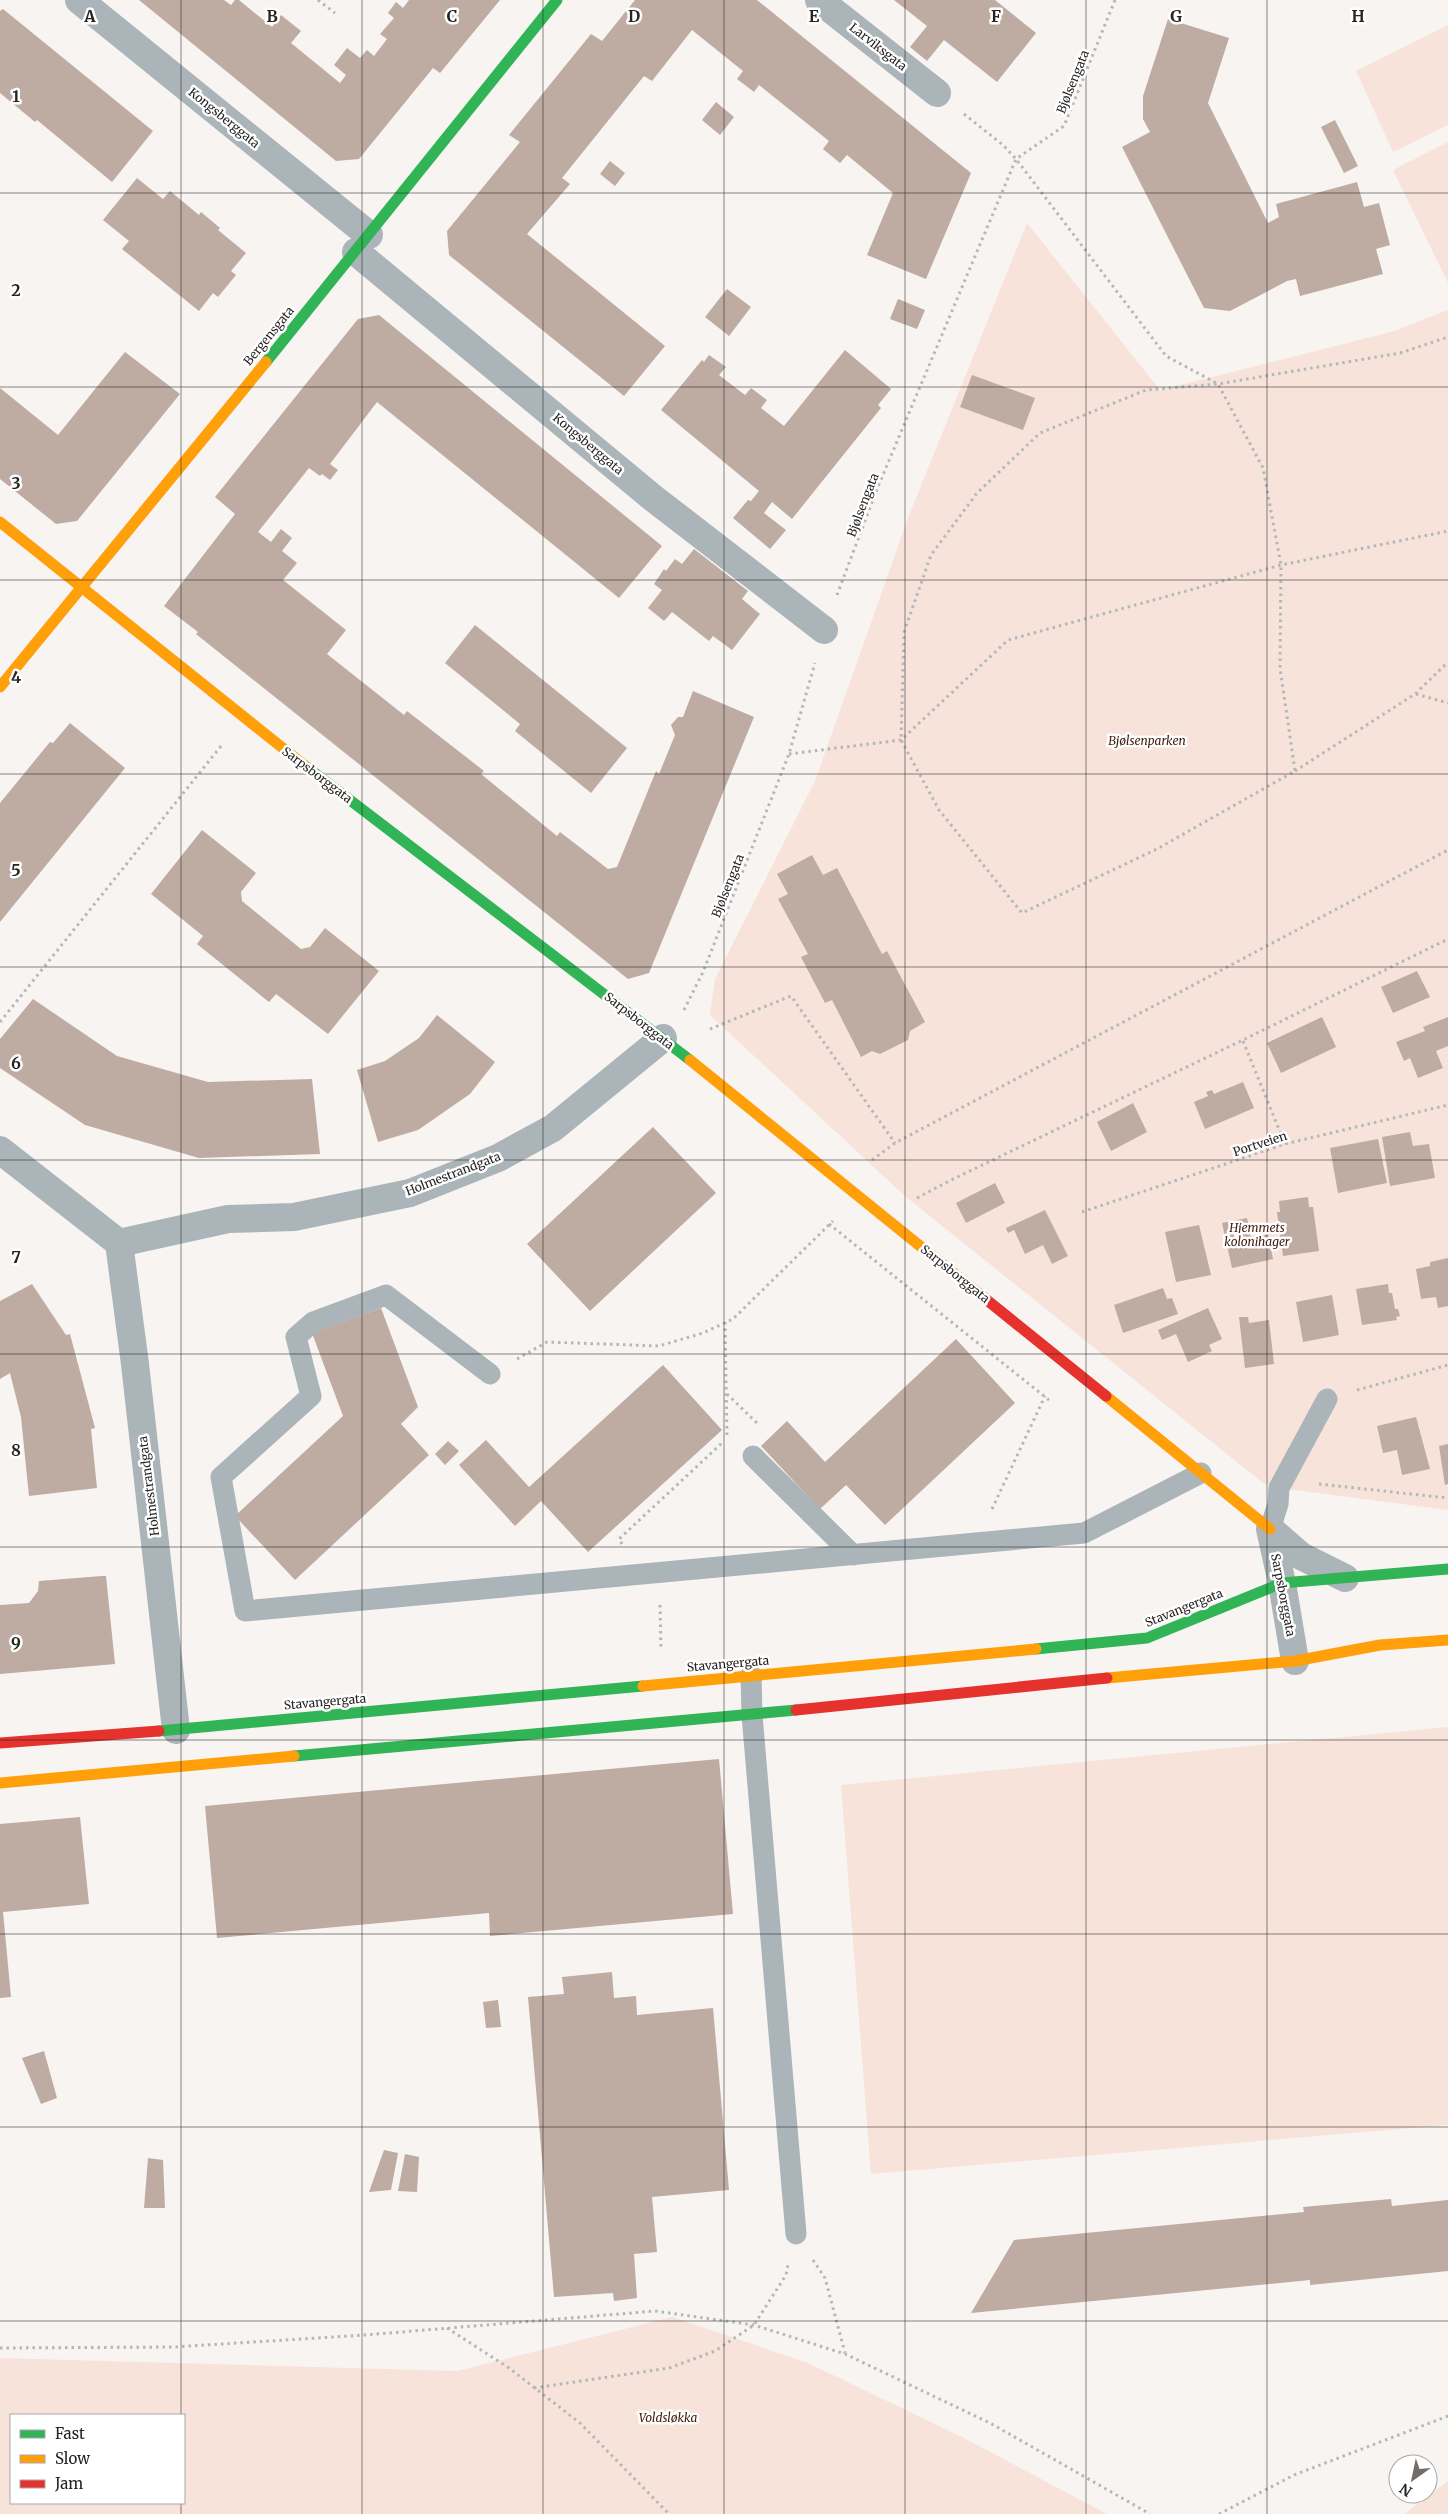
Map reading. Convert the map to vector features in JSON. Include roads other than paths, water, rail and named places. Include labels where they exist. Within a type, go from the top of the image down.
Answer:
[{"type":"main road","name":"Bergensgata","points":[[0,687],[362,244],[557,0]]},
{"type":"main road","name":"Sarpsborggata","points":[[0,522],[243,718],[663,1038],[1270,1529]]},
{"type":"main road","name":"Stavangergata","points":[[0,1742],[176,1730],[1147,1638],[1282,1583],[1448,1569]]},
{"type":"main road","points":[[0,1784],[752,1715],[1090,1679],[1294,1661],[1380,1646],[1448,1640]]},
{"type":"street","name":"Kongsberggata","points":[[79,0],[654,498],[824,630]]},
{"type":"street","name":"Larviksgata","points":[[819,0],[937,93]]},
{"type":"street","name":"Holmestrandgata","points":[[176,1730],[135,1364],[119,1243],[228,1219],[294,1217],[410,1192],[498,1158],[554,1128],[663,1038]]},
{"type":"street","points":[[0,1150],[119,1243]]},
{"type":"street","name":"Sarpsborggata","points":[[1270,1529],[1301,1556],[1345,1578]]},
{"type":"street","name":"Sarpsborggata","points":[[1270,1529],[1282,1583],[1294,1661]]},
{"type":"lane","points":[[490,1374],[386,1295],[313,1322],[296,1337],[311,1396],[221,1477],[245,1611],[642,1576],[1084,1533],[1201,1473]]},
{"type":"lane","points":[[1270,1529],[1278,1504],[1279,1488],[1328,1399]]},
{"type":"lane","points":[[753,1456],[853,1556]]},
{"type":"lane","points":[[750,1675],[796,2234]]},
{"type":"park label","name":"Bjølsenparken","points":[[1147,741]]},
{"type":"park label","name":"Hjemmets kolonihager","points":[[1257,1235]]},
{"type":"park label","name":"Voldsløkka","points":[[668,2418]]}]
